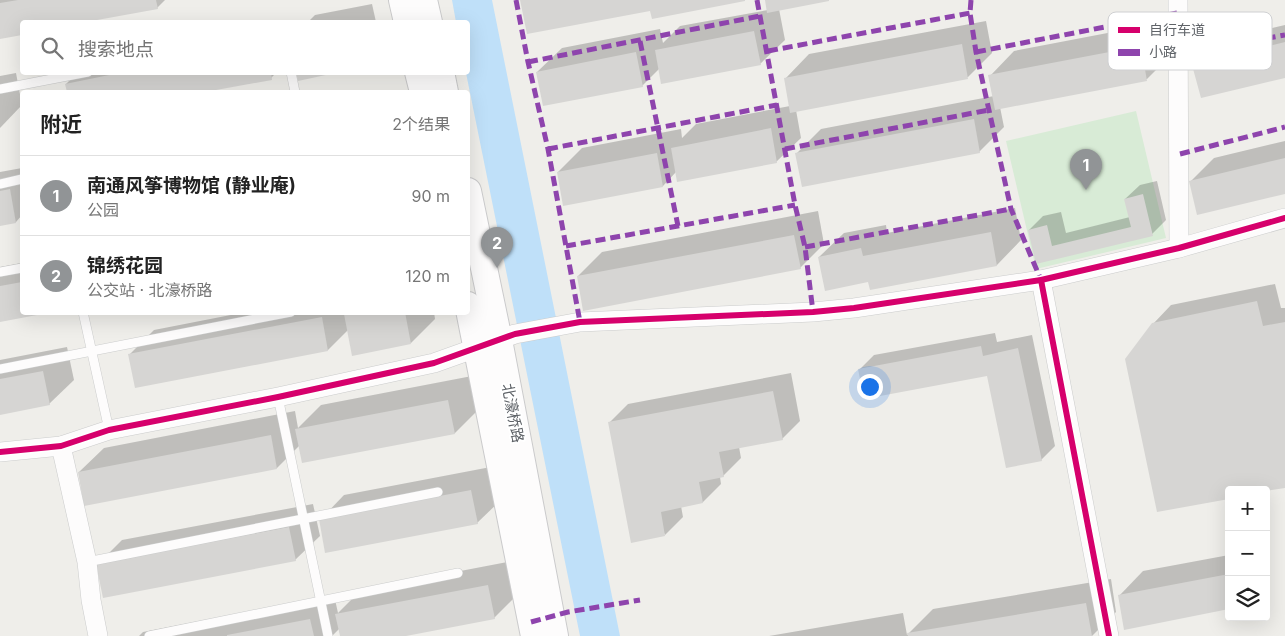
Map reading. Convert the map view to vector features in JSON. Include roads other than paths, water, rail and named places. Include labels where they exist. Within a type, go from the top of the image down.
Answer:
[{"type":"main road","points":[[402,0],[407,20]]},
{"type":"main road","points":[[424,0],[429,20]]},
{"type":"main road","points":[[419,75],[422,90]]},
{"type":"main road","points":[[441,75],[444,90]]},
{"type":"main road","name":"北濠桥路","points":[[470,202],[496,341],[556,636]]},
{"type":"main road","name":"北濠桥路","points":[[470,308],[496,341],[534,636]]},
{"type":"street","points":[[1178,70],[1179,248]]},
{"type":"street","points":[[0,452],[61,446],[109,430],[278,397],[434,363],[496,341],[580,322],[830,310],[1041,280],[1179,248],[1285,218]]},
{"type":"street","points":[[1041,280],[1109,636]]},
{"type":"street","points":[[61,446],[86,562],[98,636]]},
{"type":"lane","points":[[0,90],[73,75]]},
{"type":"lane","points":[[292,75],[295,90]]},
{"type":"lane","points":[[39,82],[41,90]]},
{"type":"lane","points":[[0,184],[20,179]]},
{"type":"lane","points":[[0,272],[20,268]]},
{"type":"lane","points":[[84,315],[109,430]]},
{"type":"lane","points":[[0,369],[276,315]]},
{"type":"lane","points":[[278,397],[328,636]]},
{"type":"lane","points":[[86,562],[438,492]]},
{"type":"lane","points":[[149,636],[458,573]]},
{"type":"water","points":[[452,0],[492,0],[620,636],[580,636],[466,75],[470,75],[470,20],[456,20]]},
{"type":"place","name":"南通风筝博物馆 (静业庵)","points":[[1086,190]]},
{"type":"place","name":"锦绣花园","points":[[497,268]]}]
